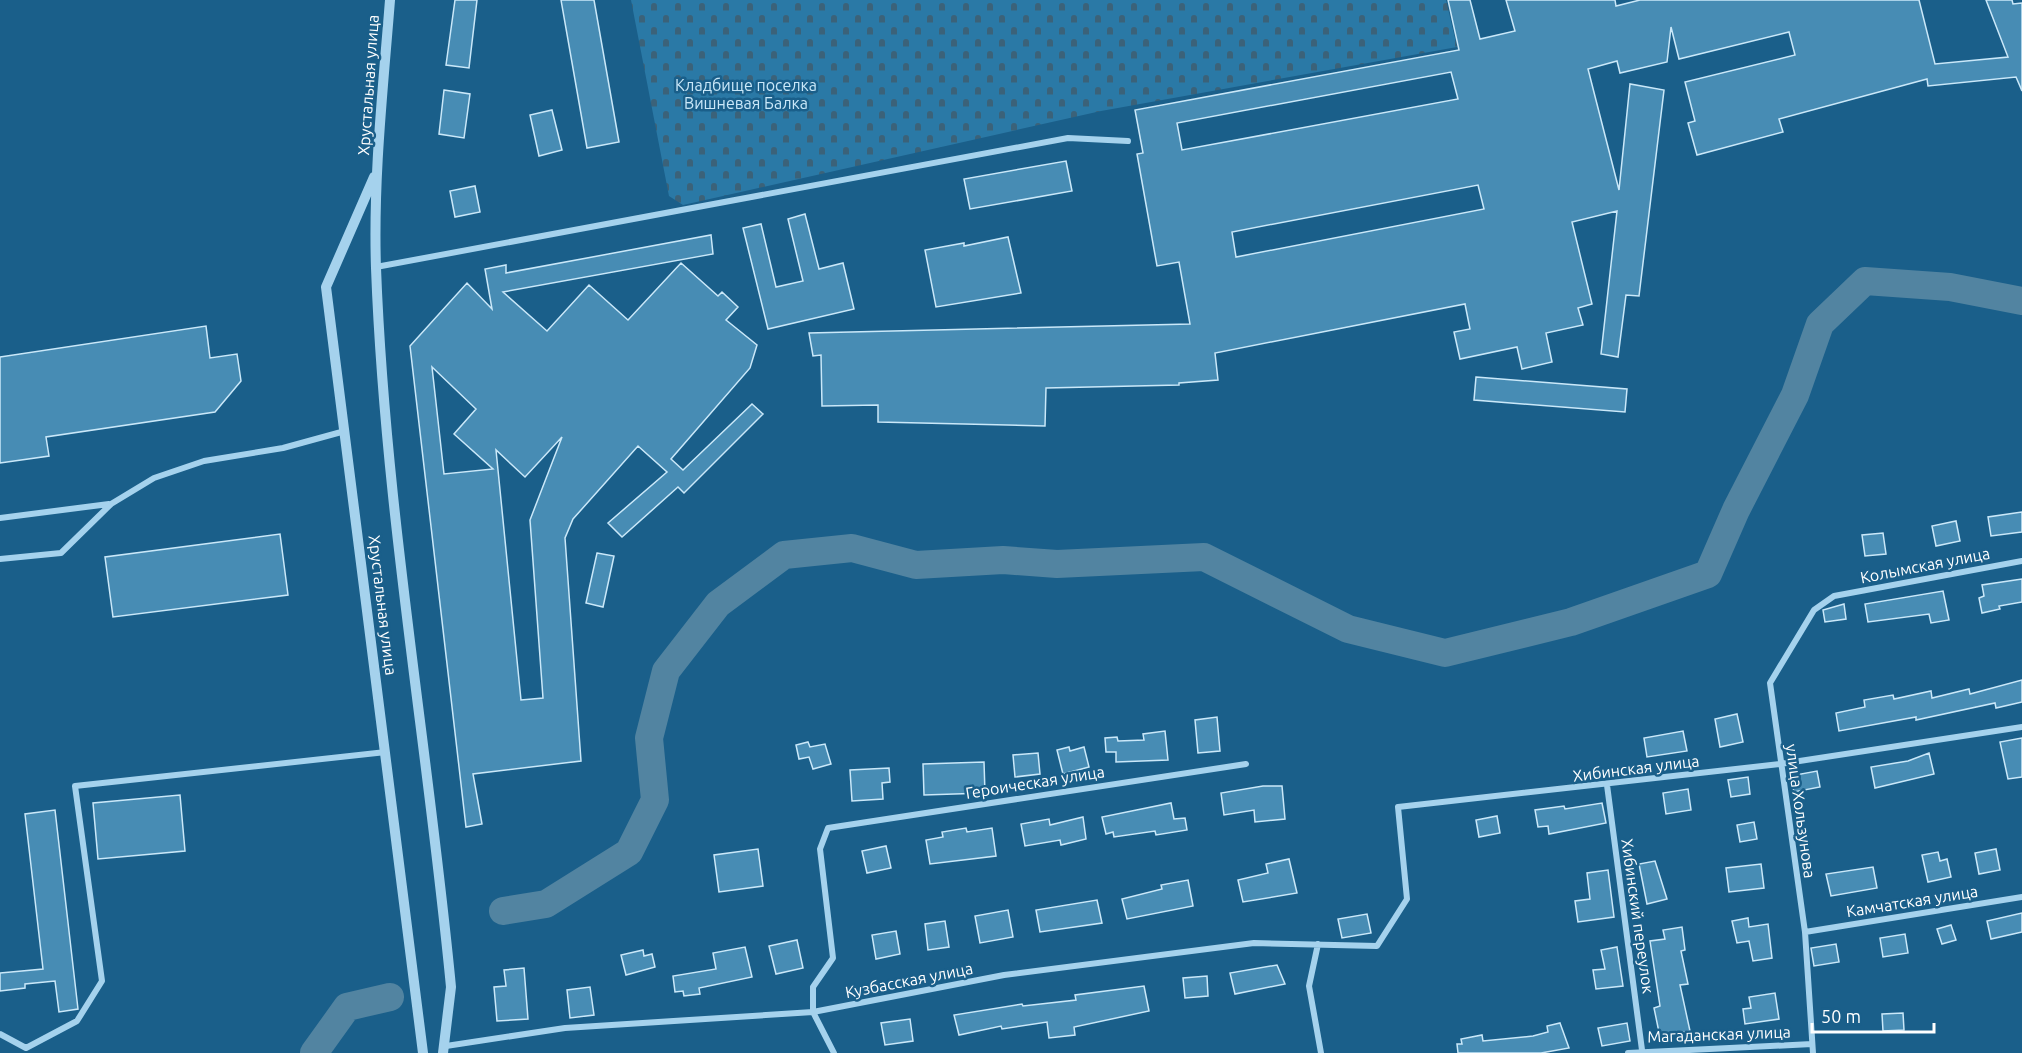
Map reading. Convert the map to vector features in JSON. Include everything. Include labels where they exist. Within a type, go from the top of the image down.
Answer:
[{"type":"street","name":"Хрустальная улица","points":[[390,0],[377,171],[376,267],[388,437],[451,987],[445,1050]]},
{"type":"street","points":[[376,267],[1068,138],[1128,141]]},
{"type":"street","name":"Хрустальная улица","points":[[377,171],[326,287],[346,430],[423,1053]]},
{"type":"street","points":[[0,559],[61,553],[111,504],[154,478],[204,461],[283,448],[346,430]]},
{"type":"street","points":[[0,518],[111,504]]},
{"type":"street","name":"Колымская улица","points":[[1833,596],[2022,561]]},
{"type":"street","name":"улица Хользунова","points":[[1813,1053],[1805,932],[1770,683],[1814,610],[1833,596]]},
{"type":"street","name":"Хибинская улица","points":[[1377,946],[1407,899],[1398,807],[1780,764],[2022,727]]},
{"type":"street","points":[[0,1034],[26,1048],[77,1021],[102,981],[75,786],[386,752]]},
{"type":"street","name":"Героическая улица","points":[[813,1012],[813,987],[833,958],[820,849],[828,828],[1246,764]]},
{"type":"street","name":"Хибинский переулок","points":[[1607,785],[1642,1050]]},
{"type":"street","name":"Камчатская улица","points":[[1805,932],[2022,897]]},
{"type":"street","name":"Кузбасская улица","points":[[445,1050],[565,1028],[813,1012],[1004,975],[1254,943],[1377,946]]},
{"type":"street","points":[[1318,944],[1310,986],[1321,1053]]},
{"type":"street","points":[[813,1012],[834,1053]]},
{"type":"street","name":"Магаданская улица","points":[[1628,1053],[1642,1050],[1812,1044]]},
{"type":"green space","name":"Кладбище поселка Вишневая Балка","points":[[631,0],[1446,0],[1457,47],[1101,111],[683,205],[669,196]]},
{"type":"building","points":[[455,0],[477,0],[469,68],[446,65]]},
{"type":"building","points":[[561,0],[594,0],[619,142],[587,148]]},
{"type":"building","points":[[1448,0],[1470,0],[1480,39],[1515,31],[1506,0],[1615,0],[1616,6],[1640,0],[1919,0],[1935,64],[2008,57],[1986,0],[2012,0],[2013,4],[2022,3],[2022,91],[2016,77],[1928,86],[1927,79],[1779,119],[1783,132],[1697,155],[1688,123],[1695,121],[1685,82],[1795,55],[1789,32],[1679,59],[1671,27],[1667,62],[1620,73],[1617,61],[1588,69],[1619,190],[1630,84],[1664,90],[1639,296],[1626,295],[1618,357],[1601,354],[1617,211],[1572,222],[1592,304],[1578,308],[1583,325],[1546,333],[1552,362],[1522,369],[1517,347],[1460,359],[1454,332],[1470,329],[1465,304],[1215,353],[1218,380],[1179,383],[1179,385],[1046,388],[1045,426],[878,422],[878,405],[822,406],[821,355],[813,356],[809,333],[1190,324],[1179,262],[1157,266],[1137,154],[1143,153],[1135,110],[1459,50]],"holes":[[[1451,72],[1458,99],[1182,150],[1177,123]],[[1478,185],[1484,209],[1236,257],[1232,232]]]},
{"type":"building","points":[[444,90],[470,94],[464,138],[439,134]]},
{"type":"building","points":[[552,110],[562,150],[539,156],[530,115]]},
{"type":"building","points":[[1066,161],[1072,191],[970,209],[964,179]]},
{"type":"building","points":[[475,186],[480,212],[455,217],[450,191]]},
{"type":"building","points":[[805,214],[819,269],[843,263],[854,309],[768,329],[743,228],[761,224],[776,287],[803,281],[788,219]]},
{"type":"building","points":[[711,235],[713,254],[503,292],[547,331],[589,285],[628,320],[681,263],[718,296],[722,292],[738,307],[726,320],[757,345],[750,368],[671,459],[683,470],[752,404],[763,414],[684,493],[678,487],[622,537],[608,523],[667,472],[638,446],[573,519],[565,538],[581,761],[473,774],[482,824],[466,827],[410,346],[467,283],[492,309],[485,269],[506,265],[506,273]],"holes":[[[432,367],[476,409],[454,434],[493,469],[444,474]],[[562,437],[530,520],[543,698],[521,700],[496,450],[525,477]]]},
{"type":"building","points":[[1008,237],[1021,293],[936,307],[925,250],[964,243],[964,246]]},
{"type":"building","points":[[206,326],[210,358],[237,354],[241,381],[215,412],[46,437],[49,456],[0,463],[0,357]]},
{"type":"building","points":[[1476,377],[1627,389],[1625,412],[1474,400]]},
{"type":"building","points":[[2022,512],[2022,532],[1991,536],[1988,517]]},
{"type":"building","points":[[1956,521],[1960,541],[1936,546],[1932,526]]},
{"type":"building","points":[[1883,533],[1886,554],[1865,556],[1862,535]]},
{"type":"building","points":[[280,534],[288,595],[113,617],[105,557]]},
{"type":"building","points":[[597,553],[614,556],[603,607],[586,603]]},
{"type":"building","points":[[2022,579],[2022,602],[1999,606],[2000,609],[1982,613],[1979,598],[1984,596],[1982,585]]},
{"type":"building","points":[[1943,591],[1949,620],[1931,623],[1929,614],[1868,622],[1865,604]]},
{"type":"building","points":[[1844,604],[1846,619],[1825,622],[1823,610]]},
{"type":"building","points":[[2022,680],[2022,702],[1996,708],[1995,703],[1916,720],[1916,717],[1839,731],[1836,713],[1865,707],[1864,700],[1893,695],[1894,699],[1931,691],[1932,698],[1969,689],[1970,694]]},
{"type":"building","points":[[1737,714],[1743,742],[1720,747],[1715,719]]},
{"type":"building","points":[[1217,717],[1220,751],[1198,753],[1195,720]]},
{"type":"building","points":[[1165,731],[1168,760],[1116,762],[1116,752],[1106,752],[1105,738],[1117,737],[1118,741],[1144,740],[1143,734]]},
{"type":"building","points":[[1683,731],[1687,751],[1647,757],[1644,738]]},
{"type":"building","points":[[2022,738],[2022,777],[2008,779],[2000,742]]},
{"type":"building","points":[[808,742],[810,747],[825,744],[831,764],[813,769],[809,757],[799,759],[796,745]]},
{"type":"building","points":[[1069,747],[1070,751],[1084,747],[1089,767],[1063,774],[1057,750]]},
{"type":"building","points":[[1038,753],[1040,774],[1015,777],[1013,755]]},
{"type":"building","points":[[1929,753],[1934,774],[1875,788],[1871,767],[1908,761]]},
{"type":"building","points":[[984,762],[985,793],[924,795],[923,764]]},
{"type":"building","points":[[889,768],[890,782],[882,783],[883,799],[852,801],[850,770]]},
{"type":"building","points":[[1817,771],[1820,787],[1794,792],[1790,776]]},
{"type":"building","points":[[1748,777],[1750,794],[1731,797],[1728,780]]},
{"type":"building","points":[[1263,786],[1282,786],[1285,819],[1255,822],[1254,810],[1224,815],[1221,793]]},
{"type":"building","points":[[1688,789],[1691,810],[1666,814],[1663,793]]},
{"type":"building","points":[[180,795],[185,851],[98,859],[93,803]]},
{"type":"building","points":[[1171,803],[1174,819],[1185,818],[1187,830],[1156,835],[1155,831],[1114,837],[1113,832],[1106,834],[1102,817]]},
{"type":"building","points":[[1602,803],[1606,823],[1549,834],[1548,826],[1538,827],[1535,810],[1564,806],[1565,809]]},
{"type":"building","points":[[55,810],[78,1009],[59,1012],[55,981],[25,984],[25,988],[0,991],[0,973],[43,969],[25,814]]},
{"type":"building","points":[[1497,816],[1500,833],[1479,837],[1476,820]]},
{"type":"building","points":[[1083,817],[1086,839],[1061,845],[1060,840],[1025,846],[1021,824],[1049,819],[1050,825]]},
{"type":"building","points":[[1754,822],[1757,839],[1740,842],[1737,825]]},
{"type":"building","points":[[966,828],[967,832],[992,828],[996,856],[930,864],[926,840],[943,837],[942,832]]},
{"type":"building","points":[[886,846],[891,868],[867,873],[862,851]]},
{"type":"building","points":[[758,849],[763,886],[719,892],[714,855]]},
{"type":"building","points":[[1996,849],[2000,870],[1979,874],[1975,853]]},
{"type":"building","points":[[1938,852],[1940,861],[1947,859],[1951,877],[1928,882],[1922,855]]},
{"type":"building","points":[[1289,859],[1297,893],[1243,902],[1238,880],[1268,873],[1266,864]]},
{"type":"building","points":[[1655,861],[1667,899],[1647,904],[1639,864]]},
{"type":"building","points":[[1761,864],[1764,888],[1729,892],[1726,868]]},
{"type":"building","points":[[1873,867],[1877,888],[1831,896],[1826,874]]},
{"type":"building","points":[[1608,870],[1614,917],[1578,922],[1575,901],[1590,899],[1587,873]]},
{"type":"building","points":[[1188,880],[1193,906],[1127,919],[1122,899],[1162,889],[1161,885]]},
{"type":"building","points":[[1097,900],[1102,923],[1040,932],[1036,910]]},
{"type":"building","points":[[1008,910],[1013,937],[980,943],[975,916]]},
{"type":"building","points":[[2022,913],[2022,932],[1991,939],[1987,921]]},
{"type":"building","points":[[1367,914],[1371,933],[1342,938],[1338,919]]},
{"type":"building","points":[[1748,918],[1749,927],[1768,924],[1772,958],[1753,961],[1749,941],[1737,943],[1732,921]]},
{"type":"building","points":[[945,921],[949,947],[928,950],[925,924]]},
{"type":"building","points":[[1951,925],[1956,940],[1942,944],[1937,929]]},
{"type":"building","points":[[1682,927],[1685,950],[1681,951],[1688,984],[1680,985],[1690,1031],[1660,1037],[1654,1008],[1660,1006],[1650,941],[1665,939],[1663,930]]},
{"type":"building","points":[[896,931],[900,954],[876,959],[872,935]]},
{"type":"building","points":[[1905,934],[1908,953],[1883,957],[1880,938]]},
{"type":"building","points":[[797,940],[803,968],[776,974],[769,946]]},
{"type":"building","points":[[1836,944],[1839,962],[1814,966],[1811,948]]},
{"type":"building","points":[[745,947],[752,977],[699,988],[700,994],[684,996],[683,991],[675,992],[673,976],[716,969],[713,953]]},
{"type":"building","points":[[1617,947],[1623,986],[1596,989],[1593,970],[1605,969],[1601,950]]},
{"type":"building","points":[[643,950],[644,956],[652,954],[655,967],[626,975],[621,955]]},
{"type":"building","points":[[1277,965],[1285,984],[1235,994],[1230,973]]},
{"type":"building","points":[[524,968],[528,1019],[497,1021],[494,987],[506,986],[504,970]]},
{"type":"building","points":[[1207,976],[1208,996],[1185,998],[1183,978]]},
{"type":"building","points":[[1144,986],[1149,1011],[1074,1027],[1075,1035],[1049,1038],[1047,1022],[1002,1029],[1001,1026],[959,1035],[954,1015],[1022,1004],[1023,1006],[1076,1000],[1075,995]]},
{"type":"building","points":[[590,987],[594,1015],[570,1018],[567,990]]},
{"type":"building","points":[[1775,993],[1779,1019],[1745,1024],[1743,1009],[1751,1008],[1749,997]]},
{"type":"building","points":[[1903,1013],[1904,1030],[1883,1031],[1882,1014]]},
{"type":"building","points":[[910,1019],[913,1041],[885,1045],[881,1023]]},
{"type":"building","points":[[1560,1023],[1569,1048],[1541,1053],[1458,1053],[1457,1044],[1462,1044],[1461,1039],[1482,1035],[1483,1041],[1533,1036],[1548,1032],[1547,1026]]},
{"type":"building","points":[[1627,1023],[1630,1041],[1602,1046],[1598,1028]]},
{"type":"waterway","points":[[503,911],[546,904],[629,852],[655,800],[649,738],[666,671],[718,604],[784,555],[852,548],[916,565],[1003,560],[1057,564],[1204,557],[1348,629],[1445,653],[1571,622],[1708,574],[1736,510],[1795,395],[1820,324],[1865,281],[1950,287],[2022,301]]},
{"type":"waterway","points":[[314,1053],[347,1007],[390,997]]}]
